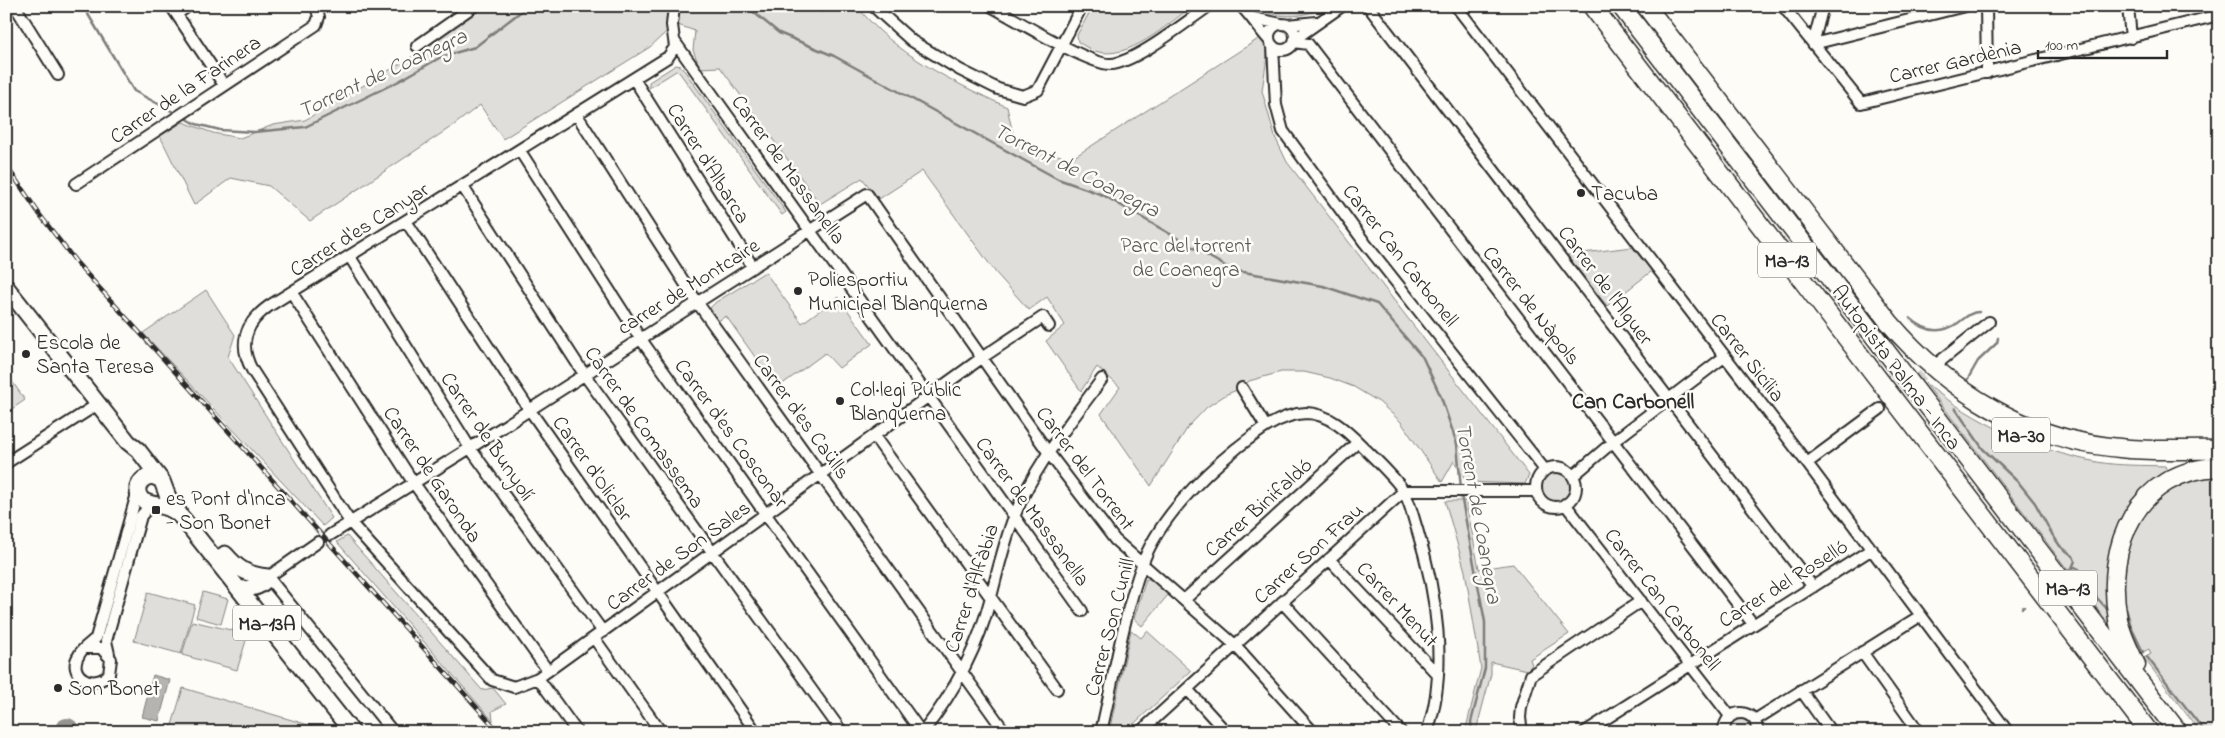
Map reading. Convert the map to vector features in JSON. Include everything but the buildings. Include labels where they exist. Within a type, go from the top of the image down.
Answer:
[{"type":"highway","name":"Autopista Palma - Inca","points":[[1592,6],[2149,732]]},
{"type":"highway","name":"Autopista Palma - Inca","points":[[1621,6],[2178,732]]},
{"type":"highway","points":[[1646,6],[1889,322],[1923,359],[1949,381],[2002,415],[2030,427],[2070,440],[2121,449],[2219,450]]},
{"type":"highway","name":"Ma-30","points":[[1860,317],[1928,380],[1976,413],[2027,437],[2074,452],[2106,458],[2151,461],[2219,460]]},
{"type":"highway","points":[[2150,695],[2128,648],[2118,621],[2114,584],[2120,545],[2130,520],[2156,488],[2182,474],[2219,467]]},
{"type":"highway","points":[[2126,702],[2141,732]]},
{"type":"main road","name":"Ma-13A","points":[[6,287],[128,442],[138,450],[163,486],[180,516],[241,589],[352,732]]},
{"type":"main road","name":"Ma-13A","points":[[128,442],[139,469],[140,499],[152,504]]},
{"type":"main road","points":[[139,486],[149,476],[163,486],[237,568],[266,580]]},
{"type":"main road","points":[[152,504],[163,499],[163,486]]},
{"type":"main road","points":[[152,504],[173,510],[180,516]]},
{"type":"main road","points":[[241,589],[256,587],[266,580]]},
{"type":"main road","points":[[258,611],[259,595],[266,580]]},
{"type":"street","points":[[15,6],[58,75]]},
{"type":"street","points":[[188,6],[174,10],[224,86]]},
{"type":"street","name":"Carrer de la Farinera","points":[[76,184],[316,25],[319,17],[316,6]]},
{"type":"street","points":[[417,46],[474,6]]},
{"type":"street","points":[[674,6],[672,21],[674,40]]},
{"type":"street","points":[[873,6],[912,41],[936,56],[998,89],[1023,96],[1038,90],[1082,6]]},
{"type":"street","points":[[991,6],[1084,57],[1110,64],[1134,56],[1209,6]]},
{"type":"street","points":[[1241,6],[1279,50],[1292,43],[1317,22],[1342,6]]},
{"type":"street","name":"Carrer de l'Alguer","points":[[1368,6],[1813,587]]},
{"type":"street","name":"Carrer Sicília","points":[[1456,6],[1807,463],[2008,732]]},
{"type":"street","points":[[1783,6],[1813,44]]},
{"type":"street","points":[[1813,44],[1823,6]]},
{"type":"street","points":[[1813,44],[1965,6]]},
{"type":"street","points":[[1986,6],[1987,73]]},
{"type":"street","points":[[2128,6],[2131,38]]},
{"type":"street","name":"Carrer Gardènia","points":[[1813,44],[1861,103],[2219,15]]},
{"type":"street","points":[[1253,18],[1284,25],[1294,32],[1292,43]]},
{"type":"street","points":[[1276,74],[1271,43],[1271,29],[1284,25],[1317,22]]},
{"type":"street","name":"Carrer d'es Canyar","points":[[350,522],[246,359],[243,340],[258,313],[577,116],[668,57],[673,51],[674,40]]},
{"type":"street","name":"Carrer de Massanella","points":[[674,40],[1082,611]]},
{"type":"street","name":"Carrer Can Carbonell","points":[[1292,43],[1276,74],[1276,105],[1283,131],[1365,243],[1545,470]]},
{"type":"street","name":"Carrer de Nàpols","points":[[1292,43],[1308,44],[1753,624]]},
{"type":"street","name":"Carrer d'Albarca","points":[[634,79],[753,267]]},
{"type":"street","name":"Carrer d'es Caülls","points":[[577,116],[697,302],[1006,732]]},
{"type":"street","name":"Carrer d'es Cosconar","points":[[520,151],[640,338],[922,732]]},
{"type":"street","name":"Carrer de Comassema","points":[[463,186],[584,374],[842,732]]},
{"type":"street","name":"carrer de Montcaire","points":[[330,535],[868,194]]},
{"type":"street","name":"Carrer del Torrent","points":[[868,194],[1048,452],[1115,540],[1235,645],[1312,732]]},
{"type":"street","name":"Carrer d'Oliclar","points":[[406,221],[528,409],[756,732]]},
{"type":"street","name":"Carrer de Bunyolí","points":[[350,257],[470,448],[603,632]]},
{"type":"street","name":"Carrer de Garonda","points":[[292,293],[413,482],[548,671]]},
{"type":"street","name":"Carrer de Son Sales","points":[[350,522],[492,680],[514,687],[538,678],[548,671],[983,357],[1043,317],[1049,326]]},
{"type":"street","points":[[1938,363],[1989,322]]},
{"type":"street","points":[[1573,476],[1614,441],[1724,357]]},
{"type":"street","name":"Carrer d'Alfàbia","points":[[922,732],[947,700],[963,672],[981,632],[1014,515],[1048,452],[1102,379]]},
{"type":"street","points":[[1242,388],[1266,427]]},
{"type":"street","points":[[6,463],[98,404]]},
{"type":"street","points":[[1807,463],[1880,409]]},
{"type":"street","name":"Carrer Son Cunill","points":[[1101,732],[1125,627],[1142,564],[1164,526],[1188,494],[1222,460],[1266,427],[1284,418],[1307,413],[1323,417],[1337,424],[1358,442],[1404,492],[1424,551],[1433,597],[1438,675],[1435,710],[1428,732]]},
{"type":"street","points":[[874,436],[1057,689]]},
{"type":"street","name":"Carrer Binifaldó","points":[[1184,600],[1358,442]]},
{"type":"street","points":[[1557,467],[1569,471],[1573,476],[1576,488],[1566,504],[1560,506],[1547,505],[1538,496],[1536,491],[1538,479],[1545,470],[1557,467]]},
{"type":"street","points":[[139,486],[96,638],[79,654],[76,664],[79,674],[86,680],[96,682],[106,678],[112,664],[106,640],[142,514],[152,504]]},
{"type":"street","points":[[1404,492],[1536,491]]},
{"type":"street","name":"Carrer Son Frau","points":[[1140,732],[1404,492]]},
{"type":"street","name":"Carrer Can Carbonell","points":[[1566,504],[1730,716]]},
{"type":"street","points":[[318,542],[266,580],[392,732]]},
{"type":"street","name":"Carrer del Roselló","points":[[1585,732],[1872,549]]},
{"type":"street","name":"Carrer Menut","points":[[1329,559],[1438,675]]},
{"type":"street","points":[[1522,732],[1521,707],[1531,675],[1640,601]]},
{"type":"street","points":[[1282,602],[1401,732]]},
{"type":"street","points":[[1755,720],[1920,616]]},
{"type":"street","points":[[594,638],[661,732]]},
{"type":"street","points":[[86,648],[96,646],[109,654]]},
{"type":"street","points":[[1862,652],[1919,732]]},
{"type":"street","points":[[538,678],[577,732]]},
{"type":"street","points":[[1187,689],[1226,732]]},
{"type":"street","points":[[1801,690],[1831,732]]},
{"type":"street","points":[[1724,732],[1725,724],[1730,716],[1741,712],[1746,713],[1755,720],[1758,732]]},
{"type":"green space","name":"Parc del torrent de Coanegra","points":[[485,6],[814,6],[820,13],[830,6],[857,6],[888,39],[906,52],[946,77],[1007,107],[1015,143],[1071,159],[1266,34],[1267,57],[1262,91],[1275,137],[1287,162],[1529,475],[1525,484],[1467,482],[1454,461],[1442,482],[1401,422],[1379,402],[1354,387],[1330,378],[1304,372],[1281,372],[1249,381],[1242,388],[1227,394],[1207,407],[1188,427],[1151,486],[1101,414],[1120,387],[1097,367],[1081,391],[1046,341],[1065,325],[1047,297],[1029,310],[996,273],[922,171],[879,199],[862,178],[820,204],[720,67],[700,68],[693,50],[695,31],[675,24],[650,47],[503,139],[480,105],[454,125],[310,221],[269,186],[231,178],[194,205],[160,136],[183,122],[213,133],[240,138],[273,125],[305,120],[410,58]]},
{"type":"green space","points":[[1093,6],[1193,6],[1147,39],[1121,51],[1108,53],[1095,51],[1078,42],[1077,35]]},
{"type":"green space","points":[[1253,6],[1325,6],[1308,13],[1289,16],[1270,13]]},
{"type":"green space","points":[[676,65],[681,66],[786,212],[782,215],[679,72],[676,71],[649,88],[649,82]]},
{"type":"green space","points":[[1632,247],[1652,271],[1607,306],[1567,255]]},
{"type":"green space","points":[[765,272],[802,323],[838,297],[872,344],[839,368],[825,353],[777,388],[726,316],[718,321],[710,308],[716,302]]},
{"type":"green space","points":[[206,290],[235,335],[228,357],[332,518],[323,526],[143,333]]},
{"type":"green space","points":[[6,375],[25,400],[6,413]]},
{"type":"green space","points":[[1925,383],[1964,411],[2006,433],[2050,450],[2097,462],[2122,465],[2165,466],[2168,475],[2121,528],[2119,637]]},
{"type":"green space","points":[[1555,471],[1566,476],[1571,487],[1566,498],[1555,503],[1544,498],[1539,487],[1544,476]]},
{"type":"green space","points":[[2219,473],[2219,732],[2200,732],[2144,658],[2151,654],[2149,649],[2141,653],[2130,636],[2125,619],[2121,577],[2136,523],[2169,486]]},
{"type":"green space","points":[[1445,501],[1466,501],[1479,569],[1513,564],[1569,634],[1530,659],[1532,665],[1527,670],[1491,662],[1491,674],[1477,727],[1478,732],[1465,732],[1481,668],[1465,571]]},
{"type":"green space","points":[[347,536],[482,690],[493,688],[506,704],[492,711],[493,721],[337,542]]},
{"type":"green space","points":[[1146,579],[1151,579],[1168,595],[1142,626],[1134,619]]},
{"type":"green space","points":[[148,592],[195,605],[181,654],[134,641]]},
{"type":"green space","points":[[203,592],[228,599],[221,624],[196,617]]},
{"type":"green space","points":[[192,621],[248,634],[237,670],[182,655]]},
{"type":"green space","points":[[1131,630],[1141,638],[1147,631],[1191,671],[1125,732],[1109,732]]},
{"type":"green space","points":[[183,688],[319,728],[318,732],[170,732]]},
{"type":"green space","points":[[1741,717],[1750,722],[1752,732],[1730,732],[1732,722]]},
{"type":"shaded area","points":[[153,675],[170,680],[159,721],[142,717]]},
{"type":"waterway","name":"Torrent de Coanegra","points":[[83,6],[134,91],[177,114]]},
{"type":"waterway","name":"Torrent de Coanegra","points":[[182,116],[196,124],[220,130],[254,132],[305,127],[399,81],[441,57],[475,47],[528,6]]},
{"type":"waterway","name":"Torrent de Coanegra","points":[[746,6],[779,33],[834,56],[1058,179],[1103,195],[1232,270],[1323,286],[1377,304],[1423,358],[1441,397],[1457,444],[1461,489]]},
{"type":"waterway","points":[[1910,318],[1921,326],[1932,330],[1939,330],[1951,327],[1970,314],[1979,312]]},
{"type":"waterway","points":[[1966,382],[1978,361],[1997,343],[1998,338]]},
{"type":"waterway","points":[[1955,408],[1983,449],[2019,483],[2035,503],[2060,546],[2073,556],[2075,561],[2072,568]]},
{"type":"waterway","name":"Torrent de Coanegra","points":[[1461,495],[1485,622],[1485,668],[1471,722],[1472,732]]},
{"type":"waterway","points":[[2069,570],[2075,567],[2079,569],[2085,585],[2110,612]]},
{"type":"waterway","points":[[2124,609],[2126,608],[2131,627],[2143,652]]},
{"type":"waterway","points":[[2147,657],[2205,732]]},
{"type":"tunnel","points":[[1880,409],[1936,364]]},
{"type":"railway","points":[[6,165],[40,215],[77,263],[499,732]]},
{"type":"place","name":"Tacuba","points":[[1581,193]]},
{"type":"place","name":"Poliesportiu Municipal Blanquerna","points":[[798,291]]},
{"type":"place","name":"Escola de Santa Teresa","points":[[26,354]]},
{"type":"place","name":"Col·legi Públic Blanquerna","points":[[840,401]]},
{"type":"place","name":"es Pont d'Inca - Son Bonet","points":[[156,510]]},
{"type":"place","name":"Son Bonet","points":[[58,688]]},
{"type":"district","name":"Can Carbonell","points":[[1633,400]]}]
